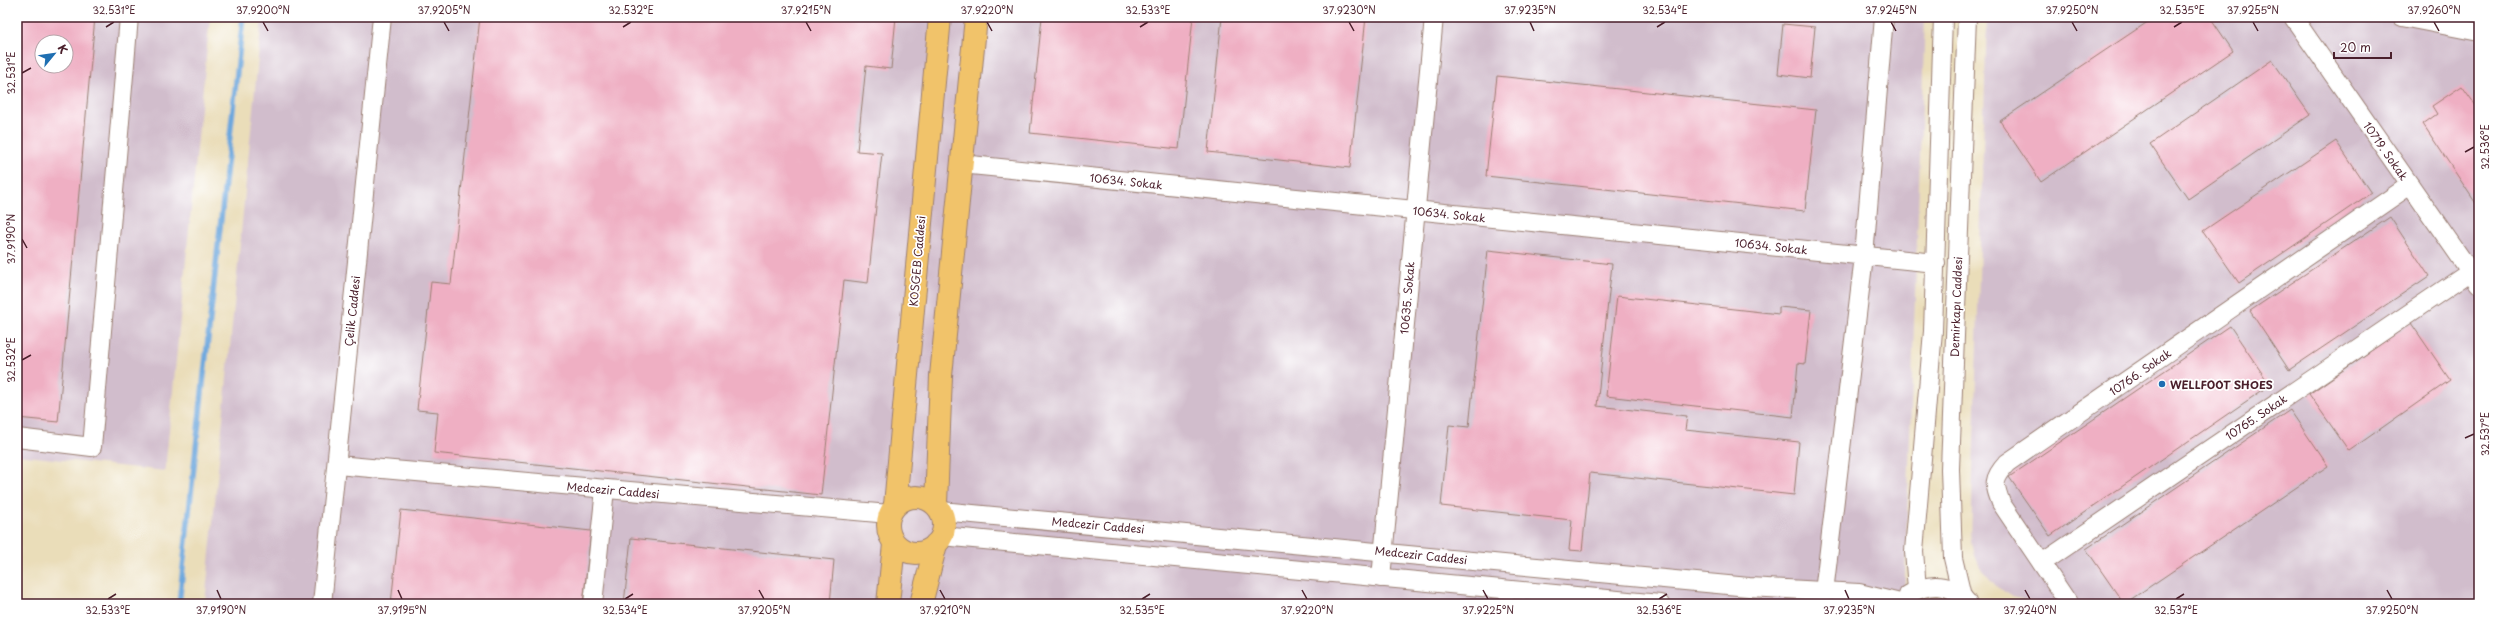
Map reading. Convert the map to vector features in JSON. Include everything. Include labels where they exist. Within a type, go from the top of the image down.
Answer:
[{"type":"main road","name":"KOSGEB Caddesi","points":[[892,510],[940,17]]},
{"type":"main road","points":[[938,508],[941,376],[976,17]]},
{"type":"main road","points":[[888,604],[894,544],[888,530],[892,510],[910,496],[928,499],[938,508],[944,519],[921,604]]},
{"type":"main road","points":[[894,544],[910,553],[929,550],[939,540]]},
{"type":"street","points":[[17,438],[92,447],[129,17]]},
{"type":"street","name":"Çelik Caddesi","points":[[322,604],[382,17]]},
{"type":"street","name":"10635. Sokak","points":[[1381,578],[1434,17]]},
{"type":"street","points":[[1824,592],[1864,256],[1884,17]]},
{"type":"street","name":"Demirkapı Caddesi","points":[[1917,589],[1914,551],[1933,331],[1943,17]]},
{"type":"street","name":"Demirkapı Caddesi","points":[[1965,600],[1953,558],[1950,476],[1967,17]]},
{"type":"street","name":"10719. Sokak","points":[[2294,17],[2475,278]]},
{"type":"street","points":[[2402,17],[2479,32]]},
{"type":"street","name":"10634. Sokak","points":[[961,164],[1936,263]]},
{"type":"street","name":"10766. Sokak","points":[[2069,604],[2001,503],[1994,486],[1997,473],[2007,463],[2410,185]]},
{"type":"street","name":"10765. Sokak","points":[[2042,563],[2475,278]]},
{"type":"street","name":"Medcezir Caddesi","points":[[337,465],[604,489],[892,510]]},
{"type":"street","points":[[593,604],[604,489]]},
{"type":"street","name":"Medcezir Caddesi","points":[[938,508],[1824,592],[1859,593],[1900,603]]},
{"type":"street","points":[[939,540],[1381,578],[1660,604]]},
{"type":"street","points":[[1900,603],[1917,589],[1928,585],[1940,586],[1965,600]]},
{"type":"shaded area","points":[[17,17],[210,17],[165,471],[17,455]]},
{"type":"shaded area","points":[[262,17],[1925,17],[1904,604],[205,604]]},
{"type":"shaded area","points":[[1987,17],[2479,17],[2479,604],[2041,604],[2013,597],[1997,587],[1983,571],[1974,556],[1971,542]]},
{"type":"building","points":[[17,17],[95,17],[58,422],[17,418]]},
{"type":"building","points":[[480,17],[896,17],[891,69],[866,66],[857,151],[882,153],[868,283],[844,280],[821,495],[434,453],[438,412],[417,410],[431,282],[451,284]]},
{"type":"building","points":[[1042,17],[1193,17],[1179,149],[1030,133]]},
{"type":"building","points":[[1222,17],[1366,17],[1350,168],[1208,152]]},
{"type":"building","points":[[2155,17],[2210,17],[2233,51],[2041,182],[2000,121]]},
{"type":"building","points":[[1783,24],[1815,27],[1810,78],[1778,74]]},
{"type":"building","points":[[2272,60],[2310,115],[2188,199],[2150,144]]},
{"type":"building","points":[[1497,76],[1816,110],[1805,211],[1486,176]]},
{"type":"building","points":[[2462,86],[2479,110],[2479,208],[2423,124],[2437,114],[2432,106]]},
{"type":"building","points":[[2336,141],[2371,193],[2239,283],[2203,231]]},
{"type":"building","points":[[2390,217],[2429,276],[2289,370],[2250,311]]},
{"type":"building","points":[[1488,250],[1612,264],[1597,406],[1687,416],[1685,430],[1799,442],[1794,495],[1590,473],[1582,551],[1569,550],[1572,520],[1441,506],[1449,425],[1469,427]]},
{"type":"building","points":[[1617,296],[1779,314],[1779,307],[1811,310],[1805,364],[1798,363],[1793,417],[1606,396]]},
{"type":"building","points":[[2411,323],[2450,380],[2349,451],[2309,394]]},
{"type":"building","points":[[2230,326],[2270,385],[2050,536],[2009,477]]},
{"type":"building","points":[[2290,410],[2328,466],[2124,604],[2086,549]]},
{"type":"building","points":[[401,510],[591,531],[583,604],[391,604]]},
{"type":"building","points":[[631,538],[834,560],[830,604],[624,604]]},
{"type":"waterway","points":[[179,604],[243,17]]},
{"type":"place","name":"WELLFOOT SHOES","points":[[2162,384]]}]
